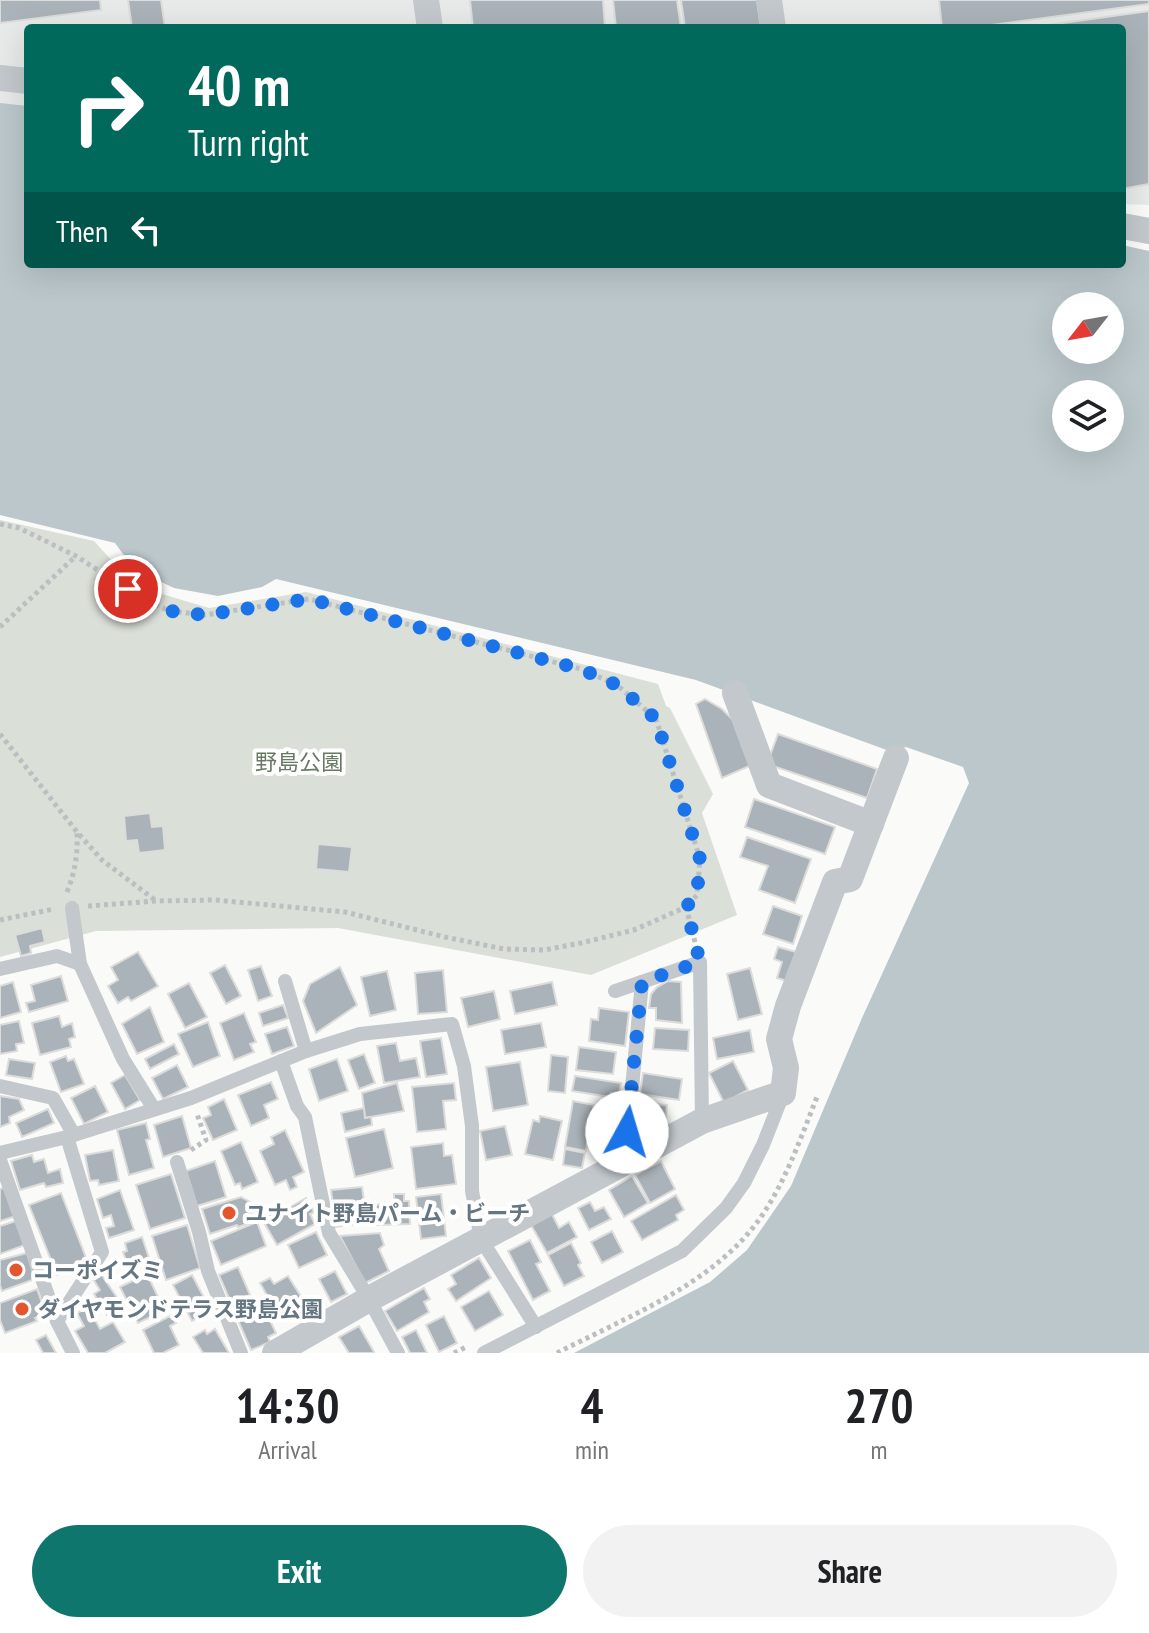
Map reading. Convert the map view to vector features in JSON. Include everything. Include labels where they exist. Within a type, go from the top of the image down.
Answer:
[{"type":"street","points":[[426,0],[429,24]]},
{"type":"street","points":[[769,0],[772,24]]},
{"type":"street","points":[[0,78],[24,81]]},
{"type":"street","points":[[1126,227],[1149,231]]},
{"type":"street","points":[[735,693],[769,785],[871,824]]},
{"type":"street","points":[[275,1353],[369,1299],[702,1121],[783,1093],[786,1068],[779,1039],[788,1006],[835,882],[850,879],[896,758]]},
{"type":"lane","points":[[66,902],[80,964],[123,1059],[154,1109]]},
{"type":"lane","points":[[0,969],[57,956],[80,964]]},
{"type":"lane","points":[[615,991],[700,962],[702,1121]]},
{"type":"lane","points":[[285,981],[306,1051]]},
{"type":"lane","points":[[625,1162],[642,982]]},
{"type":"lane","points":[[0,1153],[70,1136],[191,1098],[306,1051],[360,1034],[452,1024],[464,1066],[472,1126],[472,1191],[481,1239],[536,1327]]},
{"type":"lane","points":[[281,1061],[297,1106],[305,1117],[329,1233],[398,1353]]},
{"type":"lane","points":[[0,1086],[53,1098],[70,1136],[102,1252],[57,1321]]},
{"type":"lane","points":[[481,1347],[536,1327],[682,1251],[726,1208],[755,1163],[783,1093]]},
{"type":"lane","points":[[0,1160],[57,1321],[73,1353]]},
{"type":"lane","points":[[177,1162],[208,1271],[241,1353]]},
{"type":"path","points":[[0,524],[19,528],[76,556],[142,599],[170,611],[205,615],[309,599],[581,669],[617,685],[656,719],[700,859],[697,895],[686,907],[634,930],[544,950],[504,949],[345,912],[215,900],[156,901],[102,860],[0,734]]},
{"type":"path","points":[[0,627],[76,556]]},
{"type":"path","points":[[54,909],[66,902],[78,852],[77,832]]},
{"type":"path","points":[[686,907],[700,962]]},
{"type":"path","points":[[177,1162],[206,1140],[191,1098]]},
{"type":"path","points":[[454,1353],[481,1347]]},
{"type":"shaded area","points":[[0,0],[1149,0],[1149,205],[1126,204],[1126,24],[24,24],[24,134],[0,132]]},
{"type":"shaded area","points":[[0,103],[24,106],[24,268],[1126,268],[1126,246],[1149,251],[1149,1353],[574,1353],[710,1282],[747,1250],[791,1186],[862,1018],[969,783],[963,767],[906,747],[892,752],[696,680],[276,579],[262,587],[218,596],[174,588],[134,569],[115,543],[0,515]]},
{"type":"green space","name":"野島公園","points":[[0,520],[94,541],[135,586],[209,608],[306,592],[658,684],[666,706],[670,708],[713,794],[702,813],[737,915],[591,975],[338,928],[96,931],[0,957]]},
{"type":"building","points":[[0,0],[100,0],[101,10],[0,23]]},
{"type":"building","points":[[128,0],[161,0],[164,24],[131,24]]},
{"type":"building","points":[[470,0],[603,0],[605,24],[473,24]]},
{"type":"building","points":[[613,0],[677,0],[680,24],[616,24]]},
{"type":"building","points":[[681,0],[757,0],[760,24],[684,24]]},
{"type":"building","points":[[939,0],[1149,0],[1149,4],[999,24],[942,24]]},
{"type":"building","points":[[1149,11],[1149,184],[1126,188],[1126,24],[1056,24]]},
{"type":"building","points":[[705,699],[722,709],[737,724],[754,764],[722,778],[696,704]]},
{"type":"building","points":[[778,734],[877,769],[867,798],[767,764]]},
{"type":"building","points":[[754,799],[835,827],[825,854],[745,827]]},
{"type":"building","points":[[150,813],[152,827],[163,826],[165,850],[139,853],[137,840],[126,841],[124,816]]},
{"type":"building","points":[[747,837],[811,859],[795,903],[759,890],[768,866],[740,857]]},
{"type":"building","points":[[318,844],[352,847],[349,872],[316,869]]},
{"type":"building","points":[[773,906],[802,916],[793,944],[763,934]]},
{"type":"building","points":[[42,928],[45,942],[30,946],[31,953],[21,956],[15,935]]},
{"type":"building","points":[[778,947],[796,952],[787,981],[777,978],[782,962],[774,959]]},
{"type":"building","points":[[138,952],[158,986],[131,1001],[128,997],[118,1003],[108,986],[118,980],[111,967]]},
{"type":"building","points":[[225,965],[241,996],[226,1004],[210,973]]},
{"type":"building","points":[[261,966],[272,996],[258,1001],[248,970]]},
{"type":"building","points":[[340,967],[357,1005],[316,1033],[303,1001],[310,984]]},
{"type":"building","points":[[750,968],[762,1014],[738,1020],[727,974]]},
{"type":"building","points":[[443,970],[447,1012],[418,1014],[415,973]]},
{"type":"building","points":[[387,971],[396,1010],[370,1016],[361,977]]},
{"type":"building","points":[[61,976],[68,1001],[29,1012],[26,1003],[35,1001],[31,985]]},
{"type":"building","points":[[668,981],[681,982],[682,1023],[656,1020],[656,1008],[649,1008],[651,994]]},
{"type":"building","points":[[13,982],[21,1012],[0,1018],[0,986]]},
{"type":"building","points":[[552,982],[557,1005],[515,1014],[510,991]]},
{"type":"building","points":[[189,983],[207,1017],[185,1028],[168,994]]},
{"type":"building","points":[[494,991],[500,1019],[468,1027],[461,998]]},
{"type":"building","points":[[283,1005],[288,1018],[263,1026],[259,1013]]},
{"type":"building","points":[[150,1007],[164,1042],[137,1054],[122,1024]]},
{"type":"building","points":[[599,1008],[629,1012],[625,1046],[589,1041],[591,1019],[598,1020]]},
{"type":"building","points":[[244,1013],[256,1042],[250,1044],[254,1052],[234,1060],[220,1023]]},
{"type":"building","points":[[59,1016],[62,1027],[72,1023],[75,1037],[69,1039],[71,1047],[40,1055],[32,1023]]},
{"type":"building","points":[[19,1021],[24,1043],[16,1044],[17,1051],[0,1054],[0,1025]]},
{"type":"building","points":[[208,1022],[220,1056],[193,1067],[178,1034]]},
{"type":"building","points":[[541,1023],[546,1047],[505,1054],[501,1030]]},
{"type":"building","points":[[287,1027],[294,1046],[272,1054],[265,1034]]},
{"type":"building","points":[[655,1028],[689,1030],[688,1051],[653,1049]]},
{"type":"building","points":[[750,1030],[754,1052],[717,1059],[713,1038]]},
{"type":"building","points":[[441,1038],[447,1074],[426,1077],[420,1041]]},
{"type":"building","points":[[396,1043],[400,1061],[416,1058],[420,1077],[384,1083],[377,1046]]},
{"type":"building","points":[[174,1044],[179,1054],[150,1069],[145,1059]]},
{"type":"building","points":[[579,1047],[616,1052],[613,1074],[576,1070]]},
{"type":"building","points":[[364,1054],[375,1083],[359,1089],[348,1060]]},
{"type":"building","points":[[551,1055],[568,1057],[565,1093],[548,1091]]},
{"type":"building","points":[[66,1056],[68,1061],[74,1059],[84,1084],[61,1092],[50,1062]]},
{"type":"building","points":[[9,1059],[35,1063],[32,1079],[6,1075]]},
{"type":"building","points":[[337,1059],[348,1091],[319,1101],[309,1069]]},
{"type":"building","points":[[733,1061],[748,1090],[724,1103],[709,1073]]},
{"type":"building","points":[[520,1062],[528,1105],[493,1111],[486,1067]]},
{"type":"building","points":[[177,1065],[188,1087],[163,1099],[152,1078]]},
{"type":"building","points":[[643,1073],[682,1079],[679,1100],[640,1094]]},
{"type":"building","points":[[125,1075],[140,1100],[125,1109],[111,1083]]},
{"type":"building","points":[[575,1076],[621,1083],[619,1094],[611,1093],[610,1097],[572,1091]]},
{"type":"building","points":[[271,1082],[278,1099],[264,1105],[269,1118],[251,1126],[238,1095]]},
{"type":"building","points":[[397,1083],[404,1111],[365,1118],[362,1093]]},
{"type":"building","points":[[454,1083],[456,1100],[443,1101],[446,1129],[417,1132],[412,1087]]},
{"type":"building","points":[[95,1086],[108,1112],[84,1124],[71,1098]]},
{"type":"building","points":[[0,1096],[19,1099],[24,1110],[9,1117],[10,1123],[0,1127]]},
{"type":"building","points":[[224,1099],[237,1130],[213,1140],[203,1118],[211,1115],[208,1107]]},
{"type":"building","points":[[573,1101],[594,1105],[586,1151],[565,1147]]},
{"type":"building","points":[[638,1103],[667,1105],[665,1128],[650,1137],[637,1136]]},
{"type":"building","points":[[364,1108],[365,1118],[371,1117],[372,1125],[345,1132],[341,1113]]},
{"type":"building","points":[[48,1109],[54,1123],[22,1137],[16,1123]]},
{"type":"building","points":[[182,1116],[191,1148],[163,1157],[154,1125]]},
{"type":"building","points":[[540,1116],[562,1121],[553,1160],[525,1154],[533,1120],[539,1122]]},
{"type":"building","points":[[146,1123],[150,1139],[146,1140],[154,1168],[129,1175],[117,1130]]},
{"type":"building","points":[[505,1126],[512,1155],[486,1160],[480,1131]]},
{"type":"building","points":[[384,1129],[393,1168],[355,1177],[346,1138]]},
{"type":"building","points":[[285,1130],[304,1172],[293,1177],[297,1187],[290,1190],[286,1180],[275,1185],[260,1151],[274,1144],[271,1137]]},
{"type":"building","points":[[241,1142],[258,1182],[242,1189],[240,1183],[235,1185],[221,1151]]},
{"type":"building","points":[[443,1143],[444,1156],[452,1155],[456,1184],[416,1189],[411,1147]]},
{"type":"building","points":[[565,1149],[585,1153],[582,1168],[563,1165]]},
{"type":"building","points":[[113,1150],[119,1181],[99,1185],[98,1180],[90,1181],[85,1155]]},
{"type":"building","points":[[32,1155],[34,1162],[44,1159],[48,1173],[60,1169],[63,1183],[46,1187],[44,1183],[20,1190],[11,1161]]},
{"type":"building","points":[[215,1161],[226,1197],[197,1206],[186,1171]]},
{"type":"building","points":[[661,1161],[675,1189],[650,1203],[635,1175]]},
{"type":"building","points":[[171,1174],[185,1218],[150,1229],[136,1185]]},
{"type":"building","points":[[632,1176],[648,1203],[624,1217],[609,1190]]},
{"type":"building","points":[[6,1187],[16,1216],[0,1221],[0,1189]]},
{"type":"building","points":[[362,1187],[367,1223],[336,1227],[331,1190]]},
{"type":"building","points":[[120,1190],[134,1230],[109,1238],[106,1228],[114,1226],[111,1215],[103,1218],[97,1199]]},
{"type":"building","points":[[61,1193],[88,1263],[57,1275],[29,1205]]},
{"type":"building","points":[[394,1194],[404,1194],[404,1201],[409,1201],[410,1224],[377,1225],[375,1205],[394,1203]]},
{"type":"building","points":[[441,1194],[446,1236],[421,1239],[416,1197]]},
{"type":"building","points":[[676,1195],[684,1210],[676,1215],[678,1220],[642,1240],[631,1221]]},
{"type":"building","name":"ユナイト野島パーム・ビーチ","points":[[241,1197],[250,1202],[256,1217],[245,1220],[247,1224],[210,1234],[202,1209]]},
{"type":"building","points":[[306,1198],[314,1212],[310,1214],[315,1224],[277,1245],[259,1214],[280,1202],[285,1210]]},
{"type":"building","points":[[590,1202],[595,1211],[604,1207],[611,1219],[589,1230],[578,1208]]},
{"type":"building","points":[[552,1214],[559,1228],[569,1222],[577,1237],[547,1253],[531,1225]]},
{"type":"building","points":[[16,1221],[25,1245],[0,1254],[0,1226]]},
{"type":"building","points":[[257,1222],[266,1246],[221,1265],[211,1241]]},
{"type":"building","points":[[187,1225],[200,1268],[166,1280],[152,1236]]},
{"type":"building","points":[[612,1231],[623,1252],[602,1263],[591,1242]]},
{"type":"building","points":[[316,1232],[327,1255],[299,1268],[288,1245]]},
{"type":"building","points":[[380,1233],[384,1245],[379,1249],[389,1271],[365,1283],[340,1236]]},
{"type":"building","points":[[142,1237],[149,1258],[128,1265],[123,1252],[127,1251],[125,1243]]},
{"type":"building","points":[[530,1240],[541,1262],[536,1264],[550,1291],[533,1300],[508,1251]]},
{"type":"building","points":[[571,1243],[584,1276],[564,1286],[548,1255]]},
{"type":"building","name":"コーポイズミ","points":[[27,1253],[35,1279],[2,1291],[0,1260]]},
{"type":"building","points":[[479,1258],[491,1278],[456,1301],[448,1289],[456,1284],[451,1275]]},
{"type":"building","points":[[238,1267],[250,1295],[231,1303],[219,1275]]},
{"type":"building","points":[[335,1271],[347,1294],[331,1302],[319,1279]]},
{"type":"building","points":[[101,1274],[122,1305],[107,1315],[94,1294],[100,1290],[93,1279]]},
{"type":"building","points":[[147,1274],[159,1299],[156,1301],[161,1312],[138,1323],[120,1287]]},
{"type":"building","points":[[192,1275],[211,1311],[192,1321],[173,1285]]},
{"type":"building","points":[[288,1276],[305,1303],[280,1318],[260,1283],[270,1278],[274,1284]]},
{"type":"building","points":[[424,1288],[430,1299],[424,1302],[429,1312],[397,1331],[385,1311]]},
{"type":"building","name":"ダイヤモンドテラス野島公園","points":[[37,1289],[46,1314],[35,1318],[37,1321],[5,1333],[0,1320],[0,1303]]},
{"type":"building","points":[[489,1291],[503,1315],[475,1331],[461,1307]]},
{"type":"building","points":[[88,1307],[100,1329],[113,1322],[125,1342],[105,1353],[88,1353],[75,1331],[84,1326],[77,1313]]},
{"type":"building","points":[[256,1309],[259,1315],[266,1312],[276,1333],[268,1337],[270,1342],[251,1350],[237,1318]]},
{"type":"building","points":[[172,1315],[176,1323],[170,1326],[179,1345],[163,1353],[154,1353],[143,1330]]},
{"type":"building","points":[[444,1316],[457,1343],[439,1352],[426,1325]]},
{"type":"building","points":[[359,1326],[373,1353],[349,1353],[339,1337]]},
{"type":"building","points":[[215,1329],[229,1353],[203,1353],[193,1337],[205,1330],[207,1334]]},
{"type":"building","points":[[416,1330],[427,1353],[410,1353],[402,1337]]},
{"type":"building","points":[[46,1335],[56,1353],[43,1353],[36,1340]]},
{"type":"place","name":"ユナイト野島パーム・ビーチ","points":[[229,1213]]},
{"type":"place","name":"コーポイズミ","points":[[16,1270]]},
{"type":"place","name":"ダイヤモンドテラス野島公園","points":[[22,1309]]},
{"type":"route","points":[[128,589],[170,611],[205,615],[309,599],[581,669],[617,685],[656,719],[700,859],[697,895],[686,907],[700,962],[642,982],[627,1132]]}]
